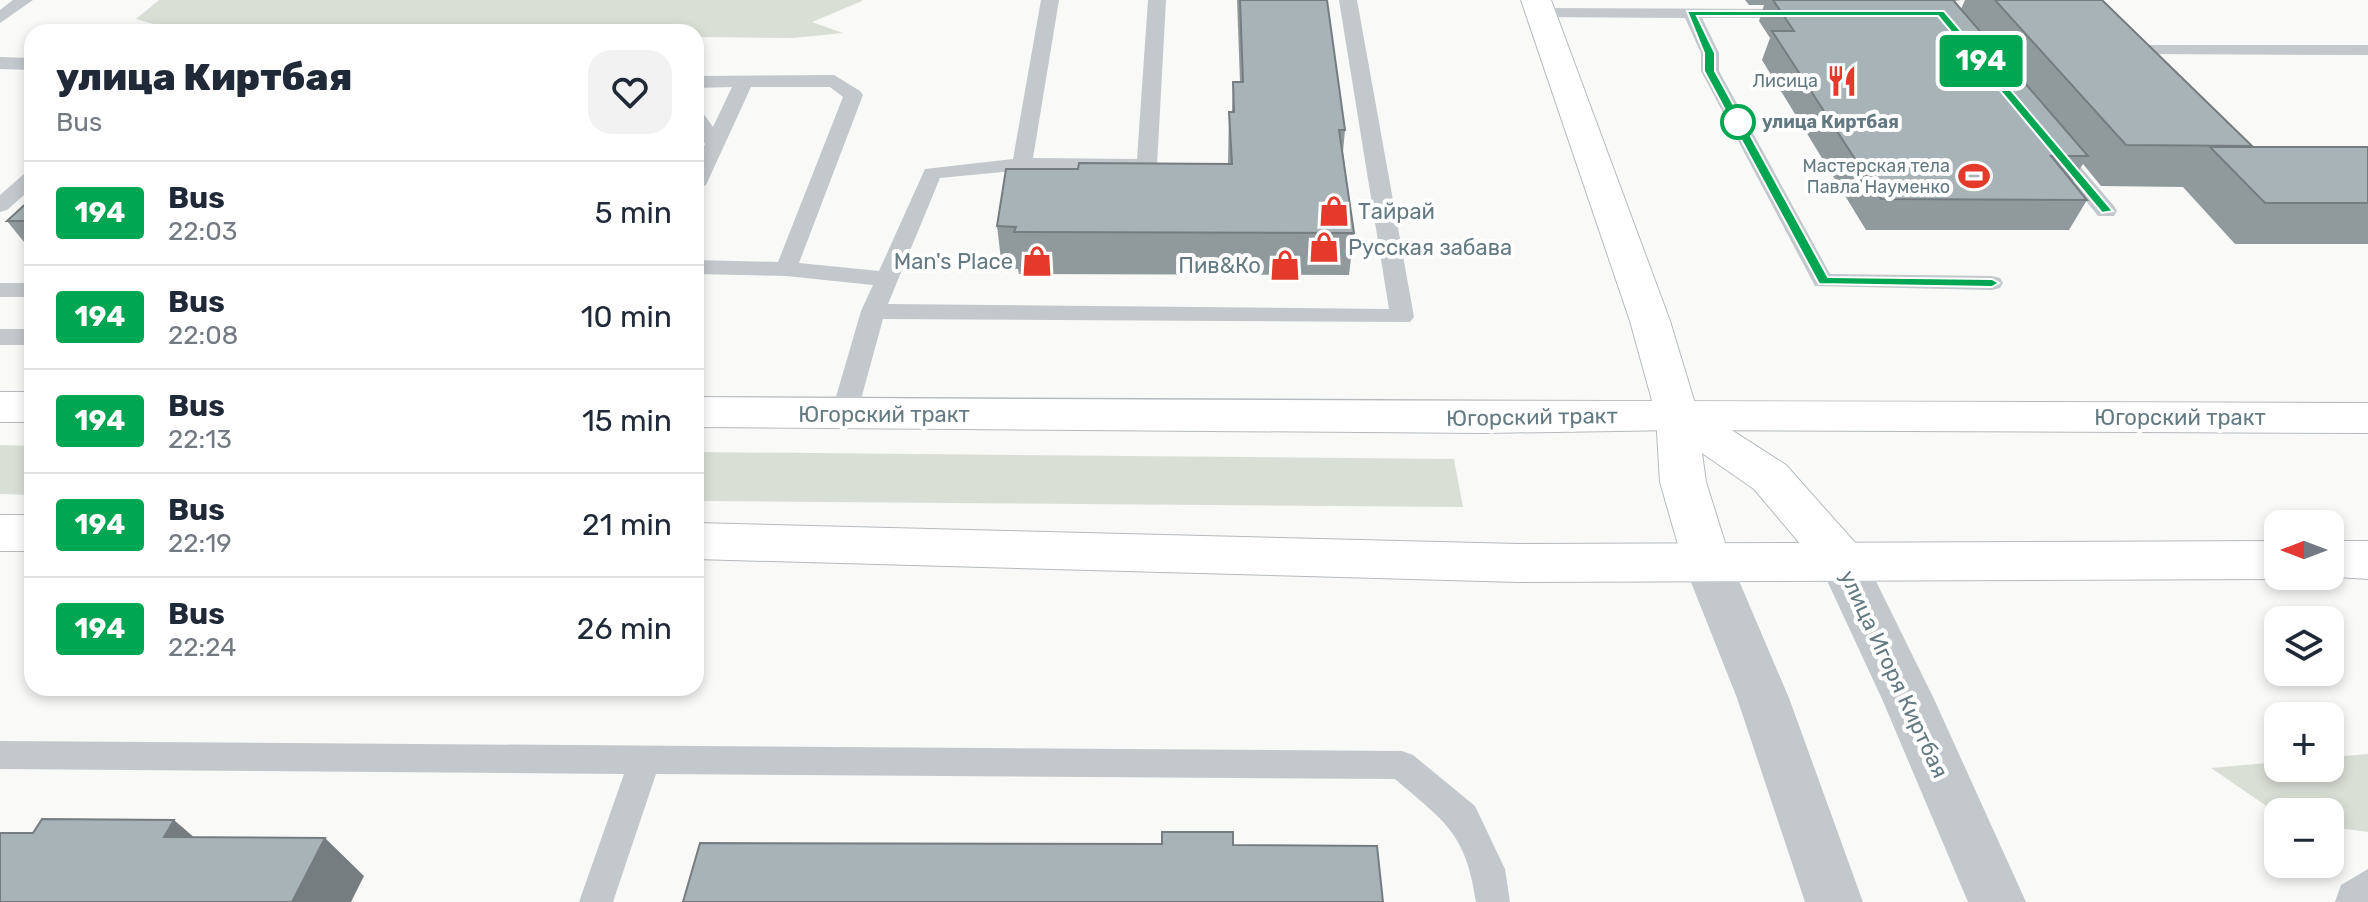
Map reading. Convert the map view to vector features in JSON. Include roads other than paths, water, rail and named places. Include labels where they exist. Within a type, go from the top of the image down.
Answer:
[{"type":"main road","points":[[1538,6],[1650,321],[1677,415],[1683,482],[1707,562]]},
{"type":"main road","points":[[0,407],[24,407]]},
{"type":"main road","name":"Югорский тракт","points":[[704,412],[1484,418],[1677,415],[2368,418]]},
{"type":"main road","name":"улица Игоря Киртбая","points":[[1677,415],[1770,477],[1841,559]]},
{"type":"main road","points":[[0,533],[24,533]]},
{"type":"main road","points":[[704,541],[1518,563],[1841,559],[2264,560]]},
{"type":"main road","points":[[2344,560],[2368,560]]},
{"type":"street","name":"улица Игоря Киртбая","points":[[1841,559],[1908,699],[1997,902]]},
{"type":"street","points":[[1707,562],[1763,698],[1834,902]]},
{"type":"lane","points":[[0,18],[24,0]]},
{"type":"lane","points":[[1022,164],[1050,0]]},
{"type":"lane","points":[[844,414],[873,311],[932,173],[1022,164],[1147,165],[1157,0]]},
{"type":"lane","points":[[873,311],[1402,317],[1348,0]]},
{"type":"lane","points":[[1538,6],[1691,13],[1821,13]]},
{"type":"lane","points":[[1691,13],[1710,53],[1710,71],[1823,281],[1992,283]]},
{"type":"lane","points":[[2169,70],[2143,45],[2368,50]]},
{"type":"lane","points":[[0,63],[24,64]]},
{"type":"lane","points":[[704,82],[834,81],[853,95],[786,269]]},
{"type":"lane","points":[[704,167],[744,82]]},
{"type":"lane","points":[[704,128],[715,143]]},
{"type":"lane","points":[[2038,129],[2106,211]]},
{"type":"lane","points":[[0,206],[24,184]]},
{"type":"lane","points":[[704,267],[786,269],[887,279]]},
{"type":"lane","points":[[0,290],[24,290]]},
{"type":"lane","points":[[0,337],[24,337]]},
{"type":"lane","points":[[0,755],[1402,765],[1463,817],[1488,869],[1493,902]]},
{"type":"lane","points":[[596,902],[644,761]]},
{"type":"place","name":"Лисица","points":[[1842,81]]},
{"type":"place","name":"улица Киртбая","points":[[1738,122]]},
{"type":"place","name":"Мастерская тела Павла Науменко","points":[[1974,176]]},
{"type":"place","name":"Тайрай","points":[[1334,211]]},
{"type":"place","name":"Русская забава","points":[[1324,247]]},
{"type":"place","name":"Man's Place","points":[[1037,261]]},
{"type":"place","name":"Пив&Ко","points":[[1285,265]]}]
